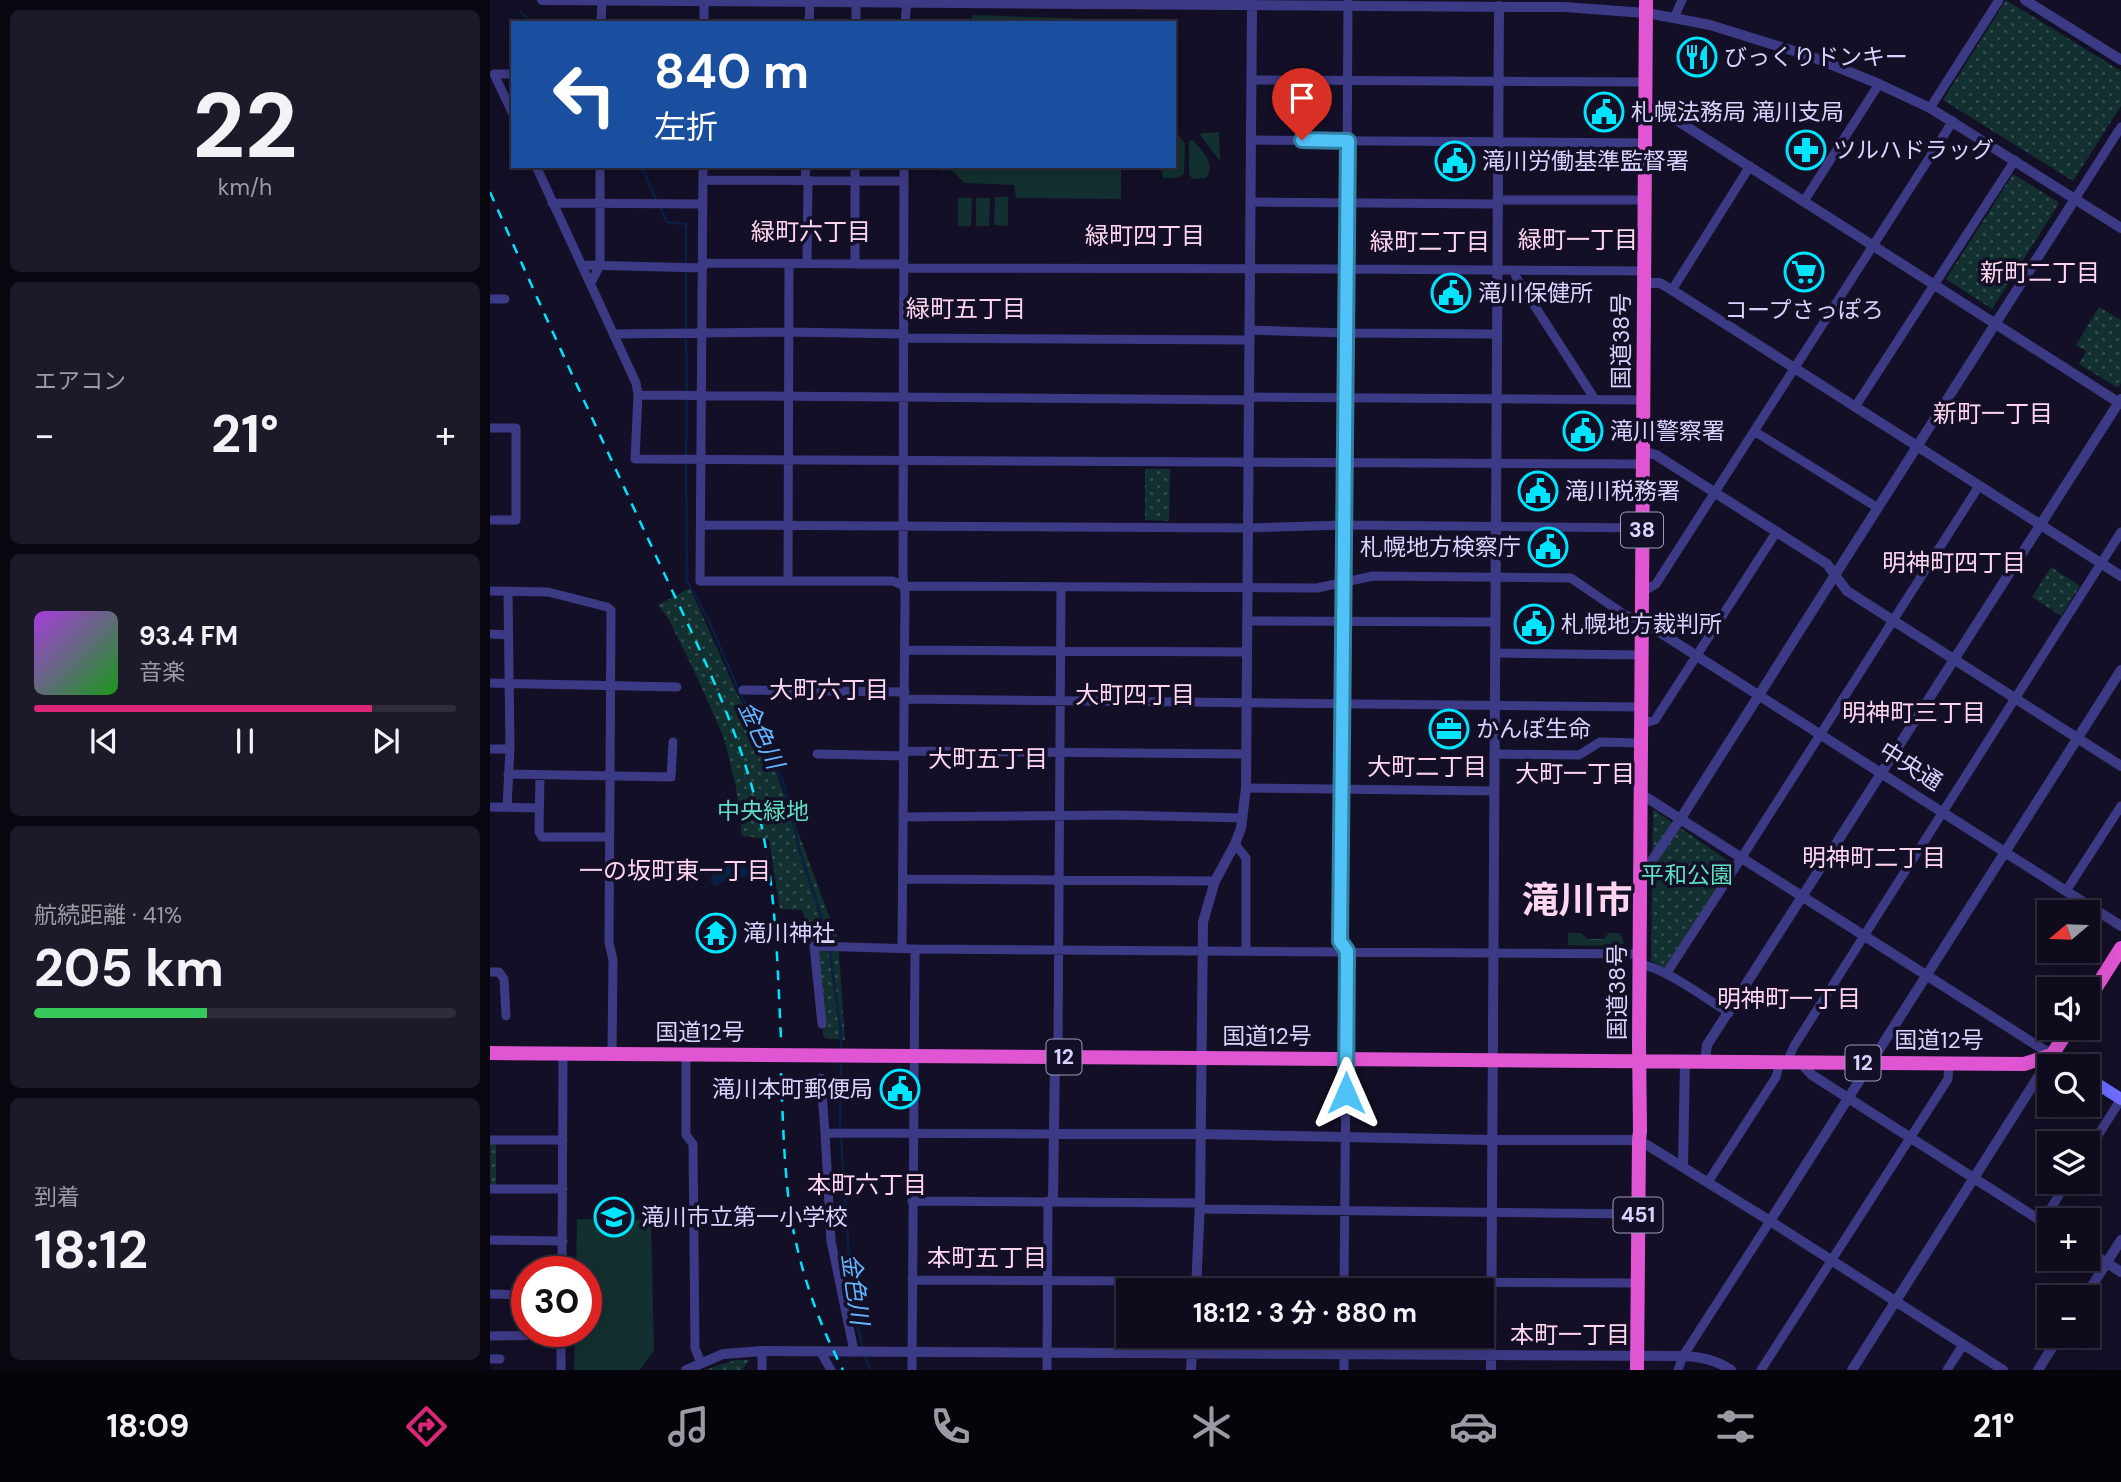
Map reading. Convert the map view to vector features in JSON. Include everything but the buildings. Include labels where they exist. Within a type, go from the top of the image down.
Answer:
[{"type":"highway","name":"国道38号","points":[[1639,1061],[1646,7]]},
{"type":"highway","points":[[2100,981],[2121,948]]},
{"type":"highway","name":"国道12号","points":[[490,1053],[2024,1064],[2037,1060]]},
{"type":"highway","name":"451","points":[[1637,1363],[1639,1061]]},
{"type":"main road","points":[[2100,1086],[2121,1099]]},
{"type":"street","points":[[542,0],[1499,3],[1564,7],[1646,7],[1674,18],[1710,25],[1810,56],[1880,84],[1953,121],[2121,228]]},
{"type":"street","points":[[705,0],[705,21]]},
{"type":"street","points":[[1674,18],[1682,0]]},
{"type":"street","points":[[1930,108],[1999,0]]},
{"type":"street","points":[[2025,0],[2121,60]]},
{"type":"street","points":[[601,21],[602,1]]},
{"type":"street","points":[[905,21],[907,1]]},
{"type":"street","points":[[809,21],[810,2]]},
{"type":"street","points":[[856,2],[856,21]]},
{"type":"street","points":[[1197,1278],[1203,922],[1215,881],[1235,844],[1243,817],[1246,789],[1252,2]]},
{"type":"street","points":[[1344,1278],[1347,951],[1340,941],[1348,3]]},
{"type":"street","points":[[1491,1278],[1499,3]]},
{"type":"street","points":[[511,74],[494,74],[511,110]]},
{"type":"street","points":[[1251,80],[1646,82]]},
{"type":"street","points":[[1804,201],[1880,84]]},
{"type":"street","points":[[1646,105],[1659,109],[2120,401],[1707,1045],[1705,1061]]},
{"type":"street","points":[[1642,592],[1656,584],[1953,121]]},
{"type":"street","points":[[1640,878],[1681,818],[2121,127]]},
{"type":"street","points":[[1250,140],[1645,143]]},
{"type":"street","points":[[1855,407],[2015,160]]},
{"type":"street","points":[[1672,290],[1750,166]]},
{"type":"street","points":[[537,168],[636,383],[638,395],[635,460],[1496,464],[1642,458],[1656,455],[1827,564],[1847,590],[2121,765]]},
{"type":"street","points":[[591,283],[600,265],[600,168]]},
{"type":"street","points":[[703,168],[700,581],[893,581],[904,586],[1317,588],[1373,576],[1571,578],[1625,615],[1642,621]]},
{"type":"street","points":[[806,168],[807,264]]},
{"type":"street","points":[[855,168],[855,264]]},
{"type":"street","points":[[902,948],[905,696],[904,168]]},
{"type":"street","points":[[703,180],[904,181]]},
{"type":"street","points":[[1250,202],[1645,200]]},
{"type":"street","points":[[552,203],[703,204]]},
{"type":"street","points":[[788,581],[789,264]]},
{"type":"street","points":[[583,265],[1346,268],[1514,270],[1644,277],[1672,290],[2121,576]]},
{"type":"street","points":[[1514,270],[1594,398]]},
{"type":"street","points":[[490,299],[505,299]]},
{"type":"street","points":[[614,334],[1497,334]]},
{"type":"street","points":[[638,395],[1643,400]]},
{"type":"street","points":[[490,428],[516,428],[516,520],[490,520]]},
{"type":"street","points":[[1754,431],[1878,508]]},
{"type":"street","points":[[1666,974],[1979,486]]},
{"type":"street","points":[[701,525],[1642,528]]},
{"type":"street","points":[[1641,724],[1655,720],[1777,531]]},
{"type":"street","points":[[1708,1182],[1776,1077],[1789,1062],[1794,1046],[2121,532]]},
{"type":"street","points":[[1047,1370],[1047,1280],[1055,1057],[1058,1044],[1061,587]]},
{"type":"street","points":[[490,591],[548,592],[611,610],[609,943],[613,960],[612,1054]]},
{"type":"street","points":[[507,807],[510,749],[508,592]]},
{"type":"street","points":[[1247,621],[1495,622]]},
{"type":"street","name":"中央通","points":[[1642,621],[2121,926]]},
{"type":"street","points":[[490,634],[508,635]]},
{"type":"street","points":[[905,650],[1247,652]]},
{"type":"street","points":[[1495,653],[1642,655]]},
{"type":"street","points":[[1678,1370],[1684,1356],[2121,670]]},
{"type":"street","points":[[490,683],[677,687]]},
{"type":"street","points":[[743,690],[1060,701],[1641,707]]},
{"type":"street","points":[[508,774],[671,777],[673,742]]},
{"type":"street","points":[[1494,754],[1579,755],[1600,742],[1641,743]]},
{"type":"street","points":[[490,749],[510,749]]},
{"type":"street","points":[[817,754],[1246,754]]},
{"type":"street","points":[[540,775],[539,832],[542,837],[610,837]]},
{"type":"street","points":[[1246,789],[1494,791]]},
{"type":"street","points":[[1641,794],[2050,1054]]},
{"type":"street","points":[[2066,891],[2121,806]]},
{"type":"street","points":[[490,807],[539,808]]},
{"type":"street","points":[[903,817],[1243,817]]},
{"type":"street","points":[[1235,844],[1246,858],[1246,950]]},
{"type":"street","points":[[903,879],[1215,881]]},
{"type":"street","points":[[822,1024],[814,946],[1492,953],[1640,959],[1729,1013]]},
{"type":"street","points":[[912,1370],[915,949]]},
{"type":"street","points":[[490,972],[499,972],[505,979],[506,1016]]},
{"type":"street","points":[[563,1256],[564,1053]]},
{"type":"street","points":[[685,1054],[687,1135],[694,1144],[695,1348],[701,1363]]},
{"type":"street","points":[[1683,1166],[1685,1061]]},
{"type":"street","points":[[1789,1062],[1812,1074],[2037,1218]]},
{"type":"street","points":[[1761,1370],[1948,1079],[1949,1063]]},
{"type":"street","points":[[821,1078],[831,1241],[854,1351]]},
{"type":"street","points":[[1852,1370],[2037,1079]]},
{"type":"street","points":[[2100,1132],[2121,1099]]},
{"type":"street","points":[[825,1133],[1200,1134],[1639,1140],[2003,1370]]},
{"type":"street","points":[[490,1140],[563,1140]]},
{"type":"street","points":[[490,1189],[563,1189]]},
{"type":"street","points":[[912,1201],[1051,1201],[1345,1210],[1638,1214]]},
{"type":"street","points":[[490,1240],[563,1241]]},
{"type":"street","points":[[2092,1285],[2121,1240]]},
{"type":"street","points":[[2100,1259],[2121,1272]]},
{"type":"street","points":[[912,1280],[1116,1282]]},
{"type":"street","points":[[1494,1283],[1638,1283]]},
{"type":"street","points":[[490,1294],[511,1295]]},
{"type":"street","points":[[490,1336],[511,1335]]},
{"type":"street","points":[[1947,1370],[1963,1345]]},
{"type":"street","points":[[561,1347],[561,1370]]},
{"type":"street","points":[[1191,1370],[1192,1348]]},
{"type":"street","points":[[1343,1348],[1343,1370]]},
{"type":"street","points":[[1490,1348],[1490,1370]]},
{"type":"street","points":[[2038,1370],[2052,1348]]},
{"type":"street","points":[[762,1351],[762,1370]]},
{"type":"street","points":[[686,1370],[723,1354],[762,1351],[1343,1353],[1637,1363],[1684,1356],[1714,1360],[1731,1370]]},
{"type":"street","points":[[820,1351],[831,1370]]},
{"type":"green space","points":[[2006,0],[2121,71],[2121,106],[2073,181],[1943,100]]},
{"type":"green space","points":[[972,15],[1122,20],[1122,21],[972,21]]},
{"type":"green space","points":[[1176,132],[1185,143],[1184,174],[1177,178],[1163,178],[1161,168],[1176,168]]},
{"type":"green space","points":[[1219,132],[1220,161],[1200,135]]},
{"type":"green space","points":[[1193,140],[1209,163],[1206,178],[1193,179],[1189,175],[1189,141]]},
{"type":"green space","points":[[941,168],[1121,168],[1121,199],[1016,198],[1014,185],[965,183],[951,170],[941,171]]},
{"type":"green space","points":[[2013,174],[2058,202],[2058,205],[1992,309],[1946,279]]},
{"type":"green space","points":[[995,197],[1008,197],[1008,226],[994,225]]},
{"type":"green space","points":[[958,198],[972,198],[971,226],[958,226]]},
{"type":"green space","points":[[976,198],[990,198],[989,226],[976,226]]},
{"type":"green space","points":[[2099,307],[2121,320],[2121,383],[2118,388],[2079,364],[2086,351],[2076,345]]},
{"type":"green space","points":[[1145,469],[1170,469],[1169,521],[1145,520]]},
{"type":"green space","points":[[2051,567],[2080,586],[2061,616],[2032,597]]},
{"type":"green space","name":"中央緑地","points":[[690,588],[775,770],[838,940],[845,1040],[824,1038],[814,946],[802,910],[780,909],[769,839],[742,836],[736,787],[724,738],[669,620],[658,605]]},
{"type":"green space","name":"平和公園","points":[[1653,809],[1734,865],[1666,969],[1651,961]]},
{"type":"green space","points":[[1568,933],[1581,933],[1587,939],[1603,939],[1609,933],[1620,933],[1624,943],[1618,946],[1568,945]]},
{"type":"green space","points":[[490,1144],[496,1144],[496,1186],[490,1186]]},
{"type":"green space","points":[[577,1219],[651,1220],[654,1350],[640,1370],[574,1370],[575,1347],[602,1347],[602,1256],[576,1256]]},
{"type":"green space","points":[[735,1360],[749,1360],[742,1370],[705,1370]]},
{"type":"water","points":[[729,862],[752,862],[753,879],[733,878],[714,887],[710,880],[721,866]]},
{"type":"waterway","name":"金色川","points":[[521,12],[529,21]]},
{"type":"waterway","name":"金色川","points":[[642,168],[657,201]]},
{"type":"waterway","name":"金色川","points":[[660,207],[667,222],[686,224],[686,263]]},
{"type":"waterway","name":"金色川","points":[[686,270],[686,330]]},
{"type":"waterway","name":"金色川","points":[[686,337],[687,393]]},
{"type":"waterway","name":"金色川","points":[[686,456],[687,399]]},
{"type":"waterway","name":"金色川","points":[[686,462],[687,581],[707,617],[783,782],[801,855],[828,937],[841,1050]]},
{"type":"waterway","name":"金色川","points":[[840,1130],[841,1060]]},
{"type":"waterway","name":"金色川","points":[[841,1137],[852,1302],[863,1349]]},
{"type":"waterway","name":"金色川","points":[[865,1355],[870,1370]]},
{"type":"railway","points":[[490,192],[695,639],[735,736],[756,802],[768,861],[781,1038]]},
{"type":"railway","points":[[781,1073],[784,1148],[792,1223],[812,1298],[843,1370]]},
{"type":"place","name":"びっくりドンキー","points":[[1697,57]]},
{"type":"place","name":"札幌法務局 滝川支局","points":[[1604,112]]},
{"type":"place","name":"ツルハドラッグ","points":[[1806,150]]},
{"type":"place","name":"滝川労働基準監督署","points":[[1455,161]]},
{"type":"place","name":"コープさっぽろ","points":[[1804,272]]},
{"type":"place","name":"滝川保健所","points":[[1451,293]]},
{"type":"place","name":"滝川警察署","points":[[1583,431]]},
{"type":"place","name":"滝川税務署","points":[[1538,491]]},
{"type":"place","name":"札幌地方検察庁","points":[[1548,547]]},
{"type":"place","name":"札幌地方裁判所","points":[[1534,624]]},
{"type":"place","name":"かんぽ生命","points":[[1449,729]]},
{"type":"place","name":"滝川神社","points":[[716,933]]},
{"type":"place","name":"滝川本町郵便局","points":[[900,1089]]},
{"type":"place","name":"滝川市立第一小学校","points":[[614,1217]]},
{"type":"district","name":"緑町六丁目","points":[[811,232]]},
{"type":"district","name":"緑町四丁目","points":[[1145,236]]},
{"type":"district","name":"緑町一丁目","points":[[1578,240]]},
{"type":"district","name":"緑町二丁目","points":[[1430,242]]},
{"type":"district","name":"新町二丁目","points":[[2040,273]]},
{"type":"district","name":"緑町五丁目","points":[[966,309]]},
{"type":"district","name":"新町一丁目","points":[[1993,414]]},
{"type":"district","name":"明神町四丁目","points":[[1954,563]]},
{"type":"district","name":"大町六丁目","points":[[829,690]]},
{"type":"district","name":"大町四丁目","points":[[1135,695]]},
{"type":"district","name":"明神町三丁目","points":[[1914,713]]},
{"type":"district","name":"大町五丁目","points":[[988,759]]},
{"type":"district","name":"大町二丁目","points":[[1427,767]]},
{"type":"district","name":"大町一丁目","points":[[1575,774]]},
{"type":"district","name":"明神町二丁目","points":[[1874,858]]},
{"type":"district","name":"一の坂町東一丁目","points":[[675,871]]},
{"type":"district","name":"滝川市","points":[[1577,900]]},
{"type":"district","name":"明神町一丁目","points":[[1789,999]]},
{"type":"district","name":"本町六丁目","points":[[867,1185]]},
{"type":"district","name":"本町五丁目","points":[[987,1258]]},
{"type":"district","name":"本町一丁目","points":[[1570,1335]]},
{"type":"route","points":[[1302,140],[1348,141],[1340,941],[1347,951],[1346,1093]]}]
